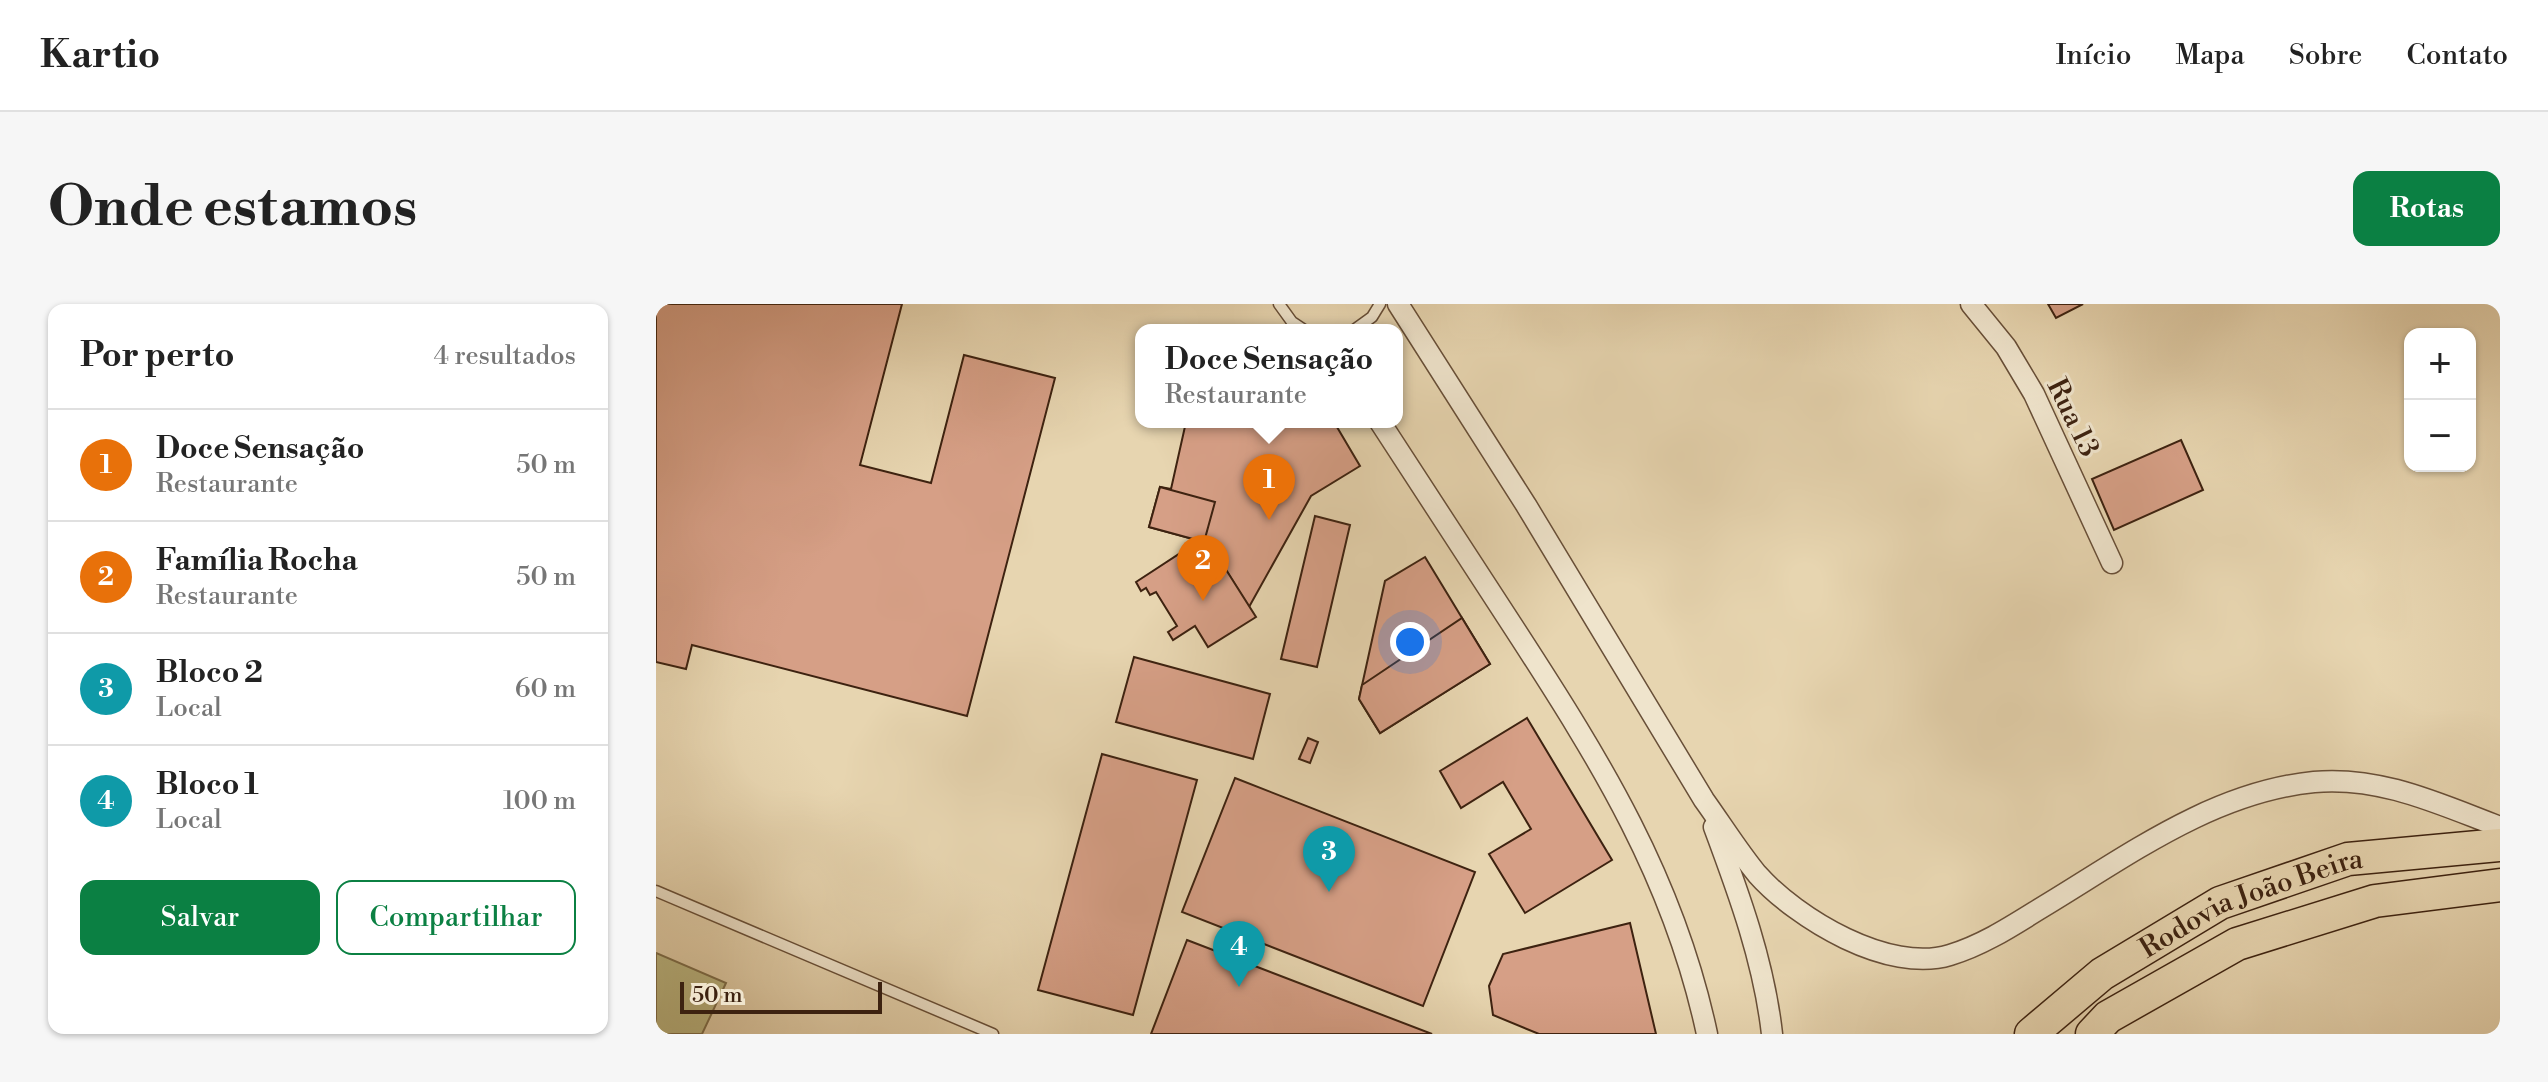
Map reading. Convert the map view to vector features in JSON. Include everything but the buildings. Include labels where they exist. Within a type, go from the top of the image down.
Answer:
[{"type":"main road","name":"Rodovia João Beira","points":[[2031,1034],[2102,974],[2220,903],[2348,859],[2500,845]]},
{"type":"main road","name":"Rodovia João Beira","points":[[2092,1034],[2108,1017],[2237,944],[2375,901],[2500,885]]},
{"type":"street","points":[[1398,304],[1526,505],[1704,800],[1758,875],[1800,912],[1849,941],[1905,959],[1947,956],[1987,941],[2191,818],[2252,795],[2313,782],[2370,782],[2425,798],[2500,827]]},
{"type":"street","name":"Rua 13","points":[[1971,304],[2006,347],[2034,394],[2112,563]]},
{"type":"street","points":[[1384,428],[1578,727],[1618,795],[1649,856],[1689,961],[1707,1034]]},
{"type":"street","points":[[1704,800],[1744,907],[1769,1008],[1772,1034]]},
{"type":"lane","points":[[1279,304],[1295,324]]},
{"type":"lane","points":[[1362,324],[1372,317],[1380,304]]},
{"type":"lane","points":[[656,891],[993,1034]]},
{"type":"shaded area","points":[[656,953],[726,983],[702,1034],[656,1034]]},
{"type":"place","name":"Doce Sensação","points":[[1269,520]]},
{"type":"place","name":"Família Rocha","points":[[1203,601]]},
{"type":"place","name":"Bloco 2","points":[[1329,892]]},
{"type":"place","name":"Bloco 1","points":[[1239,987]]}]
